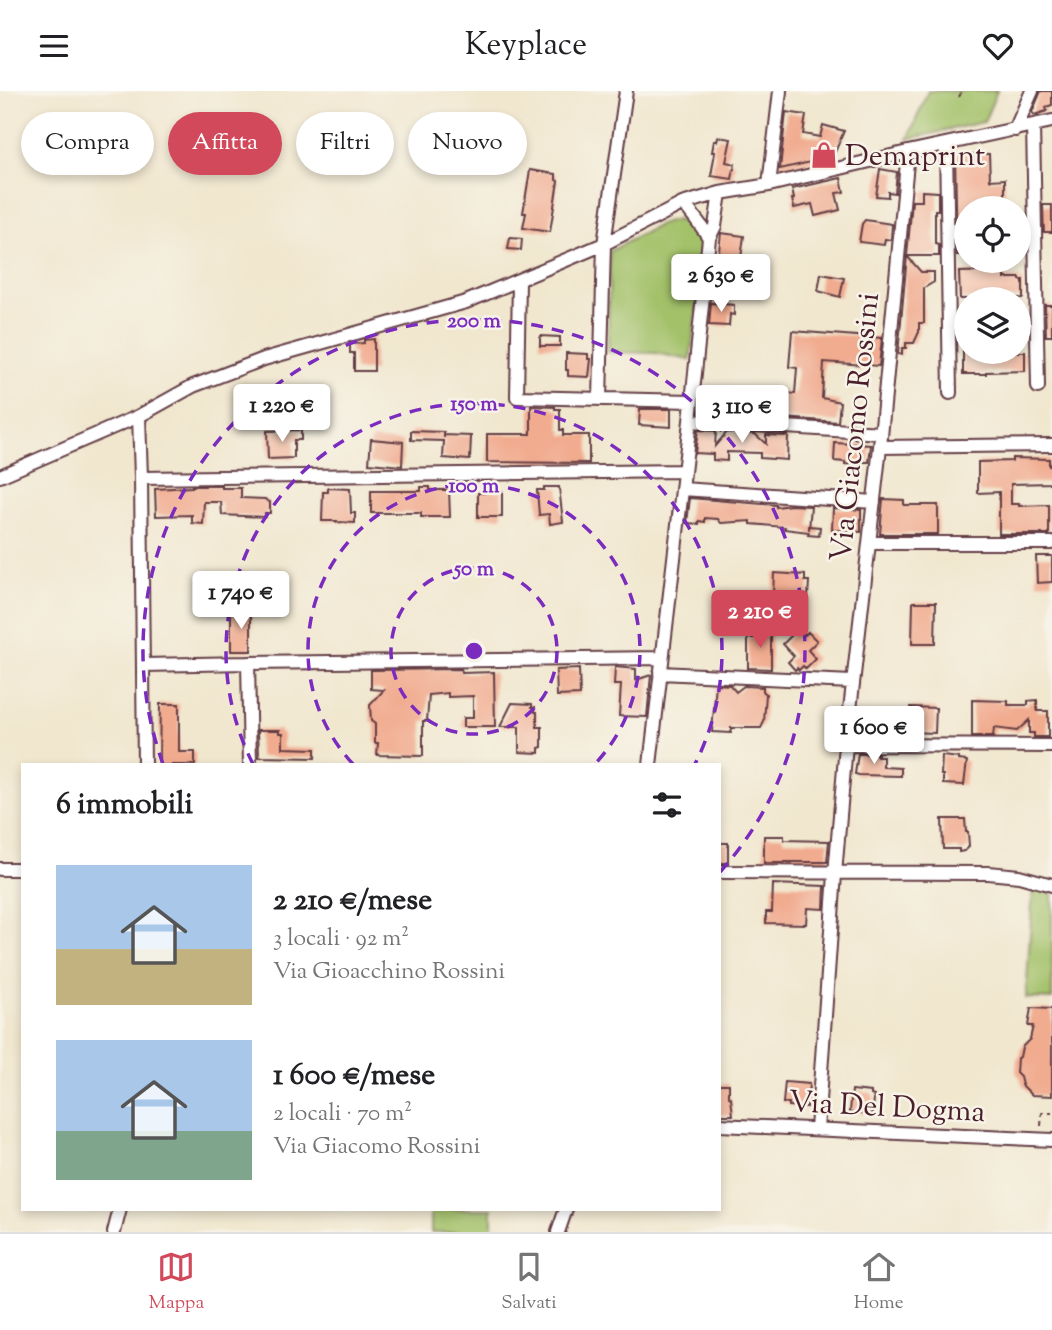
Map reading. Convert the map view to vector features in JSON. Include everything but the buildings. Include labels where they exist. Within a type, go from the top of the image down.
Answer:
[{"type":"street","points":[[600,399],[604,244],[626,91]]},
{"type":"street","points":[[769,185],[780,91]]},
{"type":"street","points":[[1015,130],[1032,91]]},
{"type":"street","points":[[0,476],[139,416],[192,386],[264,359],[466,302],[604,244],[684,204],[720,193],[769,185],[1052,121]]},
{"type":"street","points":[[1033,125],[1038,387]]},
{"type":"street","points":[[946,144],[950,393]]},
{"type":"street","name":"Via Giacomo Rossini","points":[[817,1129],[846,745],[880,447],[908,152]]},
{"type":"street","points":[[650,763],[709,238],[715,226],[720,193]]},
{"type":"street","points":[[684,204],[709,238]]},
{"type":"street","points":[[519,281],[517,397],[692,401]]},
{"type":"street","points":[[139,416],[144,763]]},
{"type":"street","points":[[690,421],[881,433]]},
{"type":"street","points":[[880,447],[1052,445]]},
{"type":"street","points":[[141,478],[684,471]]},
{"type":"street","points":[[682,489],[874,502]]},
{"type":"street","points":[[869,543],[1052,543]]},
{"type":"street","points":[[143,666],[662,658]]},
{"type":"street","points":[[248,663],[250,763]]},
{"type":"street","points":[[660,673],[852,682]]},
{"type":"street","points":[[846,745],[1052,746]]},
{"type":"street","points":[[0,869],[21,869]]},
{"type":"street","points":[[721,872],[988,873],[1019,876],[1052,885]]},
{"type":"street","name":"Via Del Dogma","points":[[721,1125],[1046,1140]]},
{"type":"street","points":[[114,1232],[119,1211]]},
{"type":"street","points":[[558,1232],[565,1211]]},
{"type":"path","points":[[959,97],[962,91]]},
{"type":"path","points":[[1046,1140],[1042,1113],[1052,1113]]},
{"type":"green space","points":[[928,91],[997,91],[984,122],[908,139]]},
{"type":"green space","points":[[676,220],[691,226],[703,237],[690,360],[655,353],[608,352],[610,251],[659,225]]},
{"type":"green space","points":[[1033,887],[1052,894],[1052,999],[1026,998]]},
{"type":"green space","points":[[431,1211],[492,1211],[492,1232],[431,1232]]},
{"type":"place","name":"Demaprint","points":[[824,155]]}]
